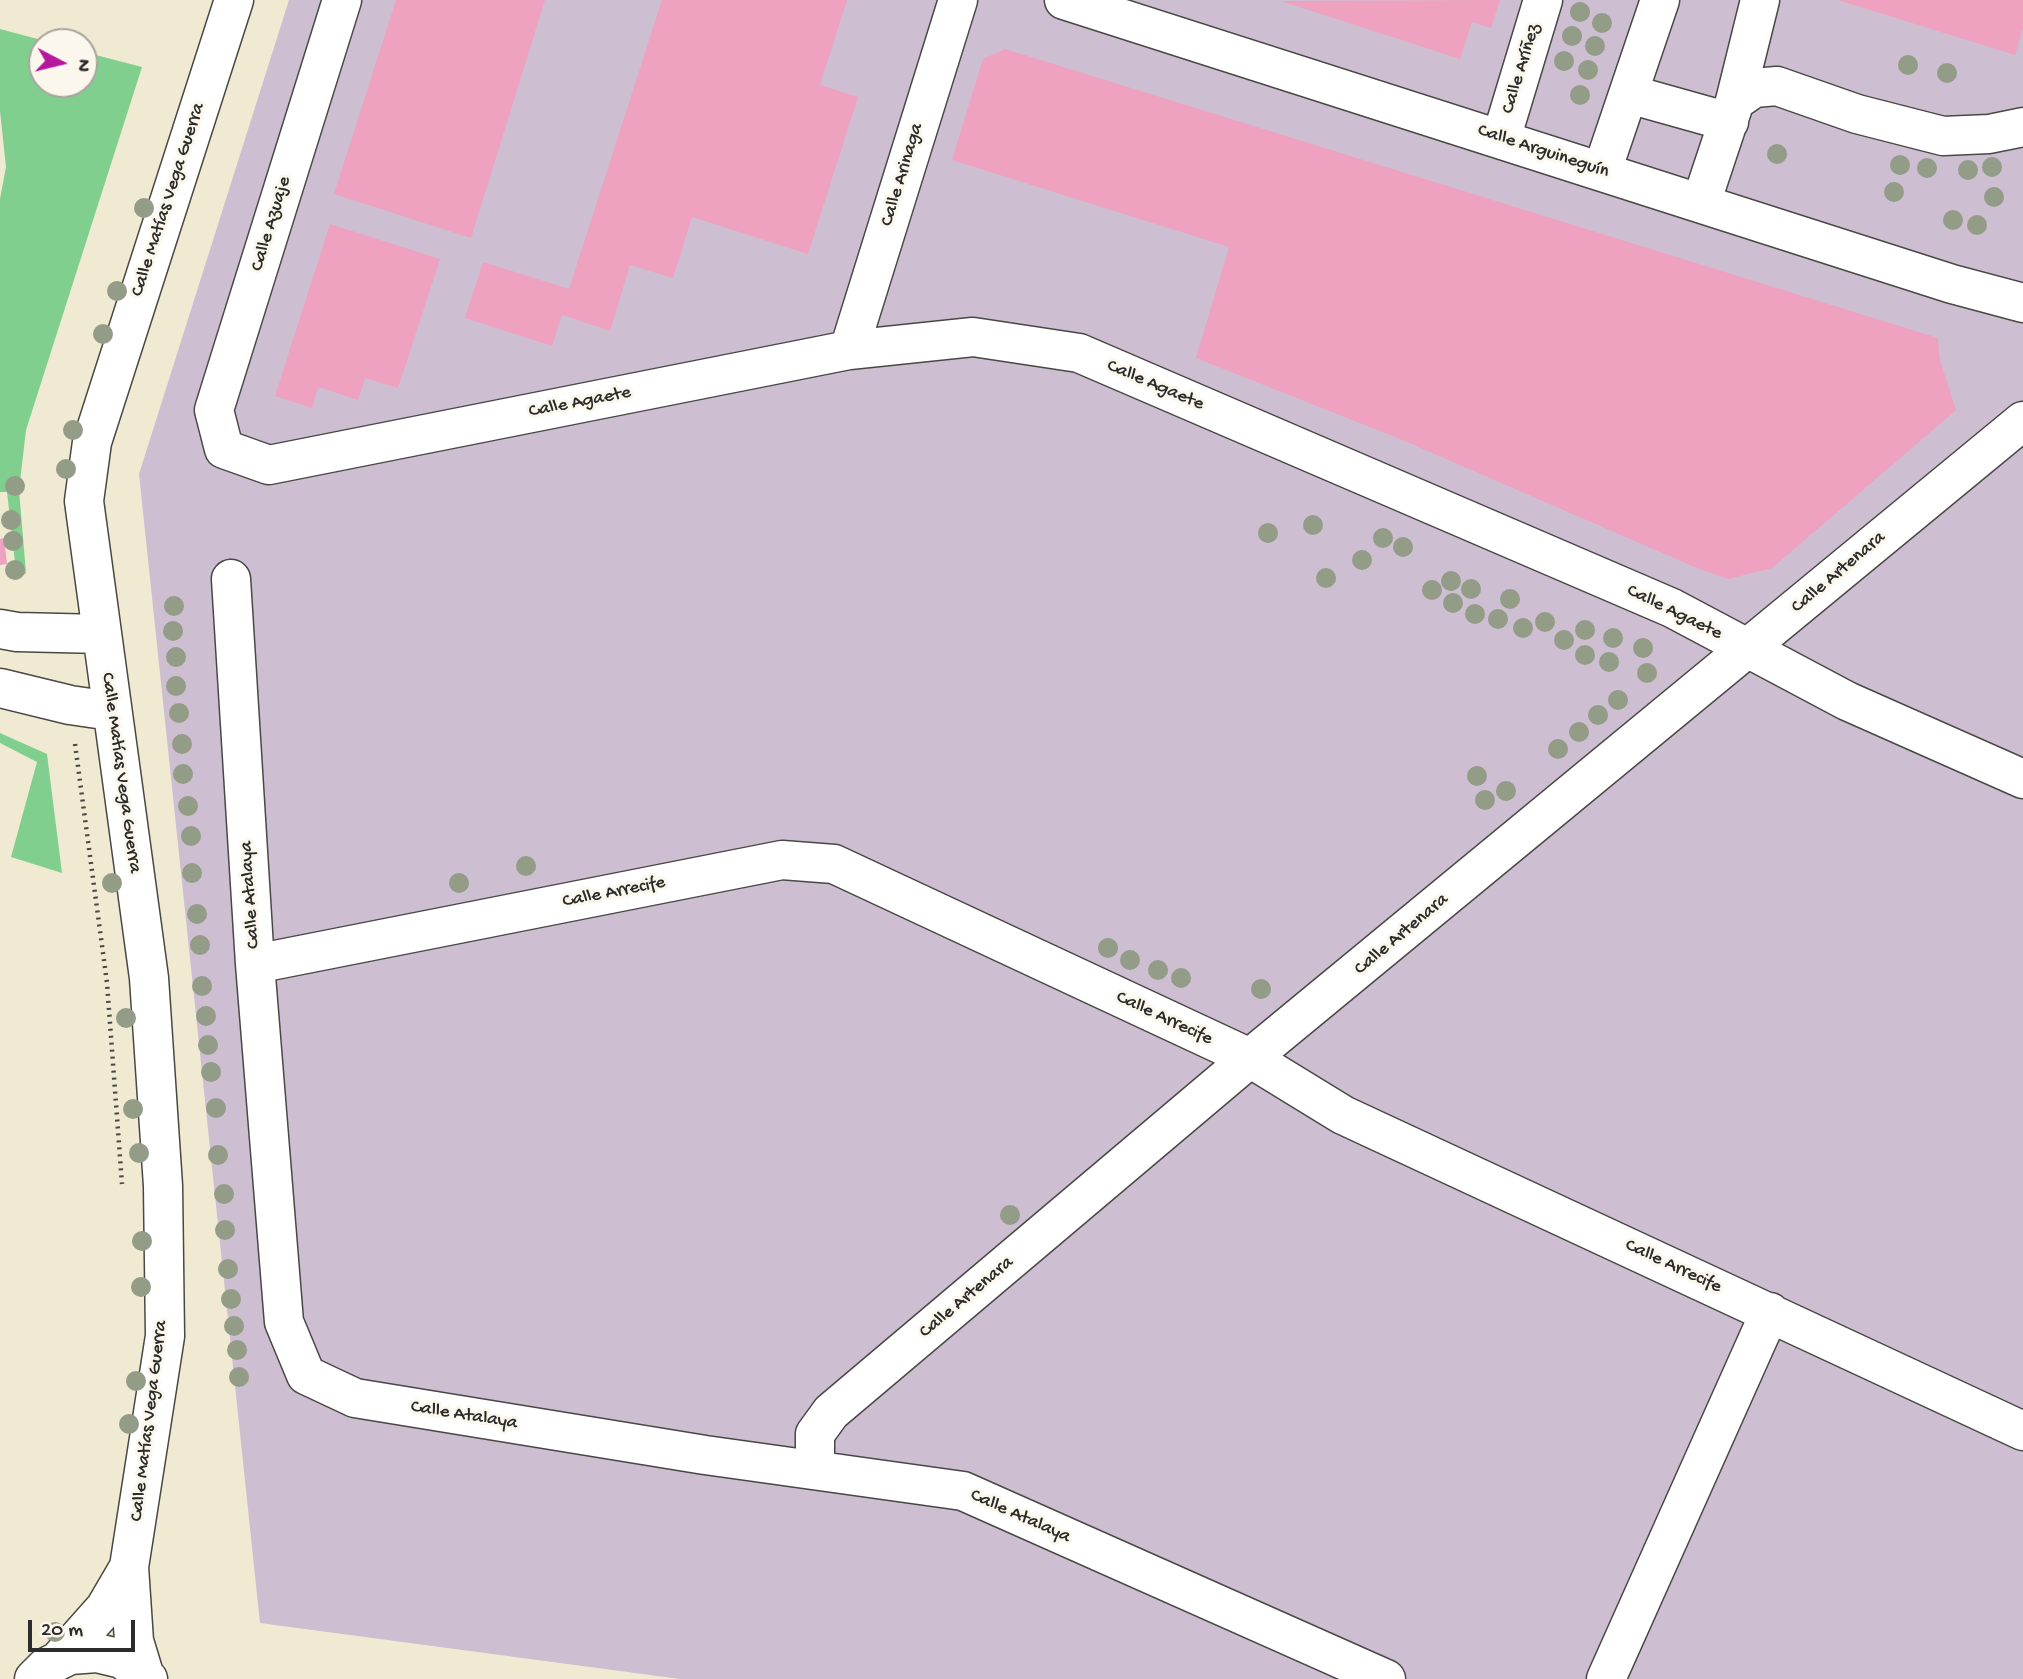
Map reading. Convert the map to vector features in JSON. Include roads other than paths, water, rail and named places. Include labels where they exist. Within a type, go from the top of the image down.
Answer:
[{"type":"street","name":"Calle Matías Vega Guerra","points":[[146,1677],[134,1641],[129,1567],[165,1336],[163,1186],[149,978],[84,502],[92,442],[234,0]]},
{"type":"street","name":"Calle Azuaje","points":[[224,449],[214,410],[342,0]]},
{"type":"street","name":"Calle Arinaga","points":[[849,349],[958,0]]},
{"type":"street","name":"Calle Arguineguín","points":[[1064,0],[2023,303]]},
{"type":"street","name":"Calle Aríñez","points":[[1501,139],[1544,0]]},
{"type":"street","points":[[1602,171],[1660,0]]},
{"type":"street","points":[[1701,203],[1732,112],[1760,0]]},
{"type":"street","points":[[1732,112],[1754,88],[1777,86],[1857,114],[1942,136],[1989,134],[2023,127]]},
{"type":"street","points":[[1629,94],[1732,112]]},
{"type":"street","name":"Calle Agaete","points":[[224,449],[269,465],[849,349],[973,337],[1079,353],[1672,608],[1847,701],[2023,779]]},
{"type":"street","name":"Calle Artenara","points":[[815,1468],[815,1434],[831,1412],[1250,1058],[2023,421]]},
{"type":"street","name":"Calle Atalaya","points":[[231,579],[255,964],[284,1322],[306,1376],[355,1398],[705,1455],[815,1468],[963,1491],[1386,1679]]},
{"type":"street","points":[[0,629],[17,632],[101,634]]},
{"type":"street","points":[[0,688],[111,711]]},
{"type":"street","name":"Calle Arrecife","points":[[255,964],[782,860],[834,864],[1250,1058],[1343,1115],[2023,1431]]},
{"type":"street","points":[[1606,1679],[1770,1312]]},
{"type":"street","name":"Calle Matías Vega Guerra","points":[[46,1670],[105,1608],[129,1567]]},
{"type":"street","points":[[46,1670],[70,1655],[97,1653],[122,1659],[146,1677]]}]
